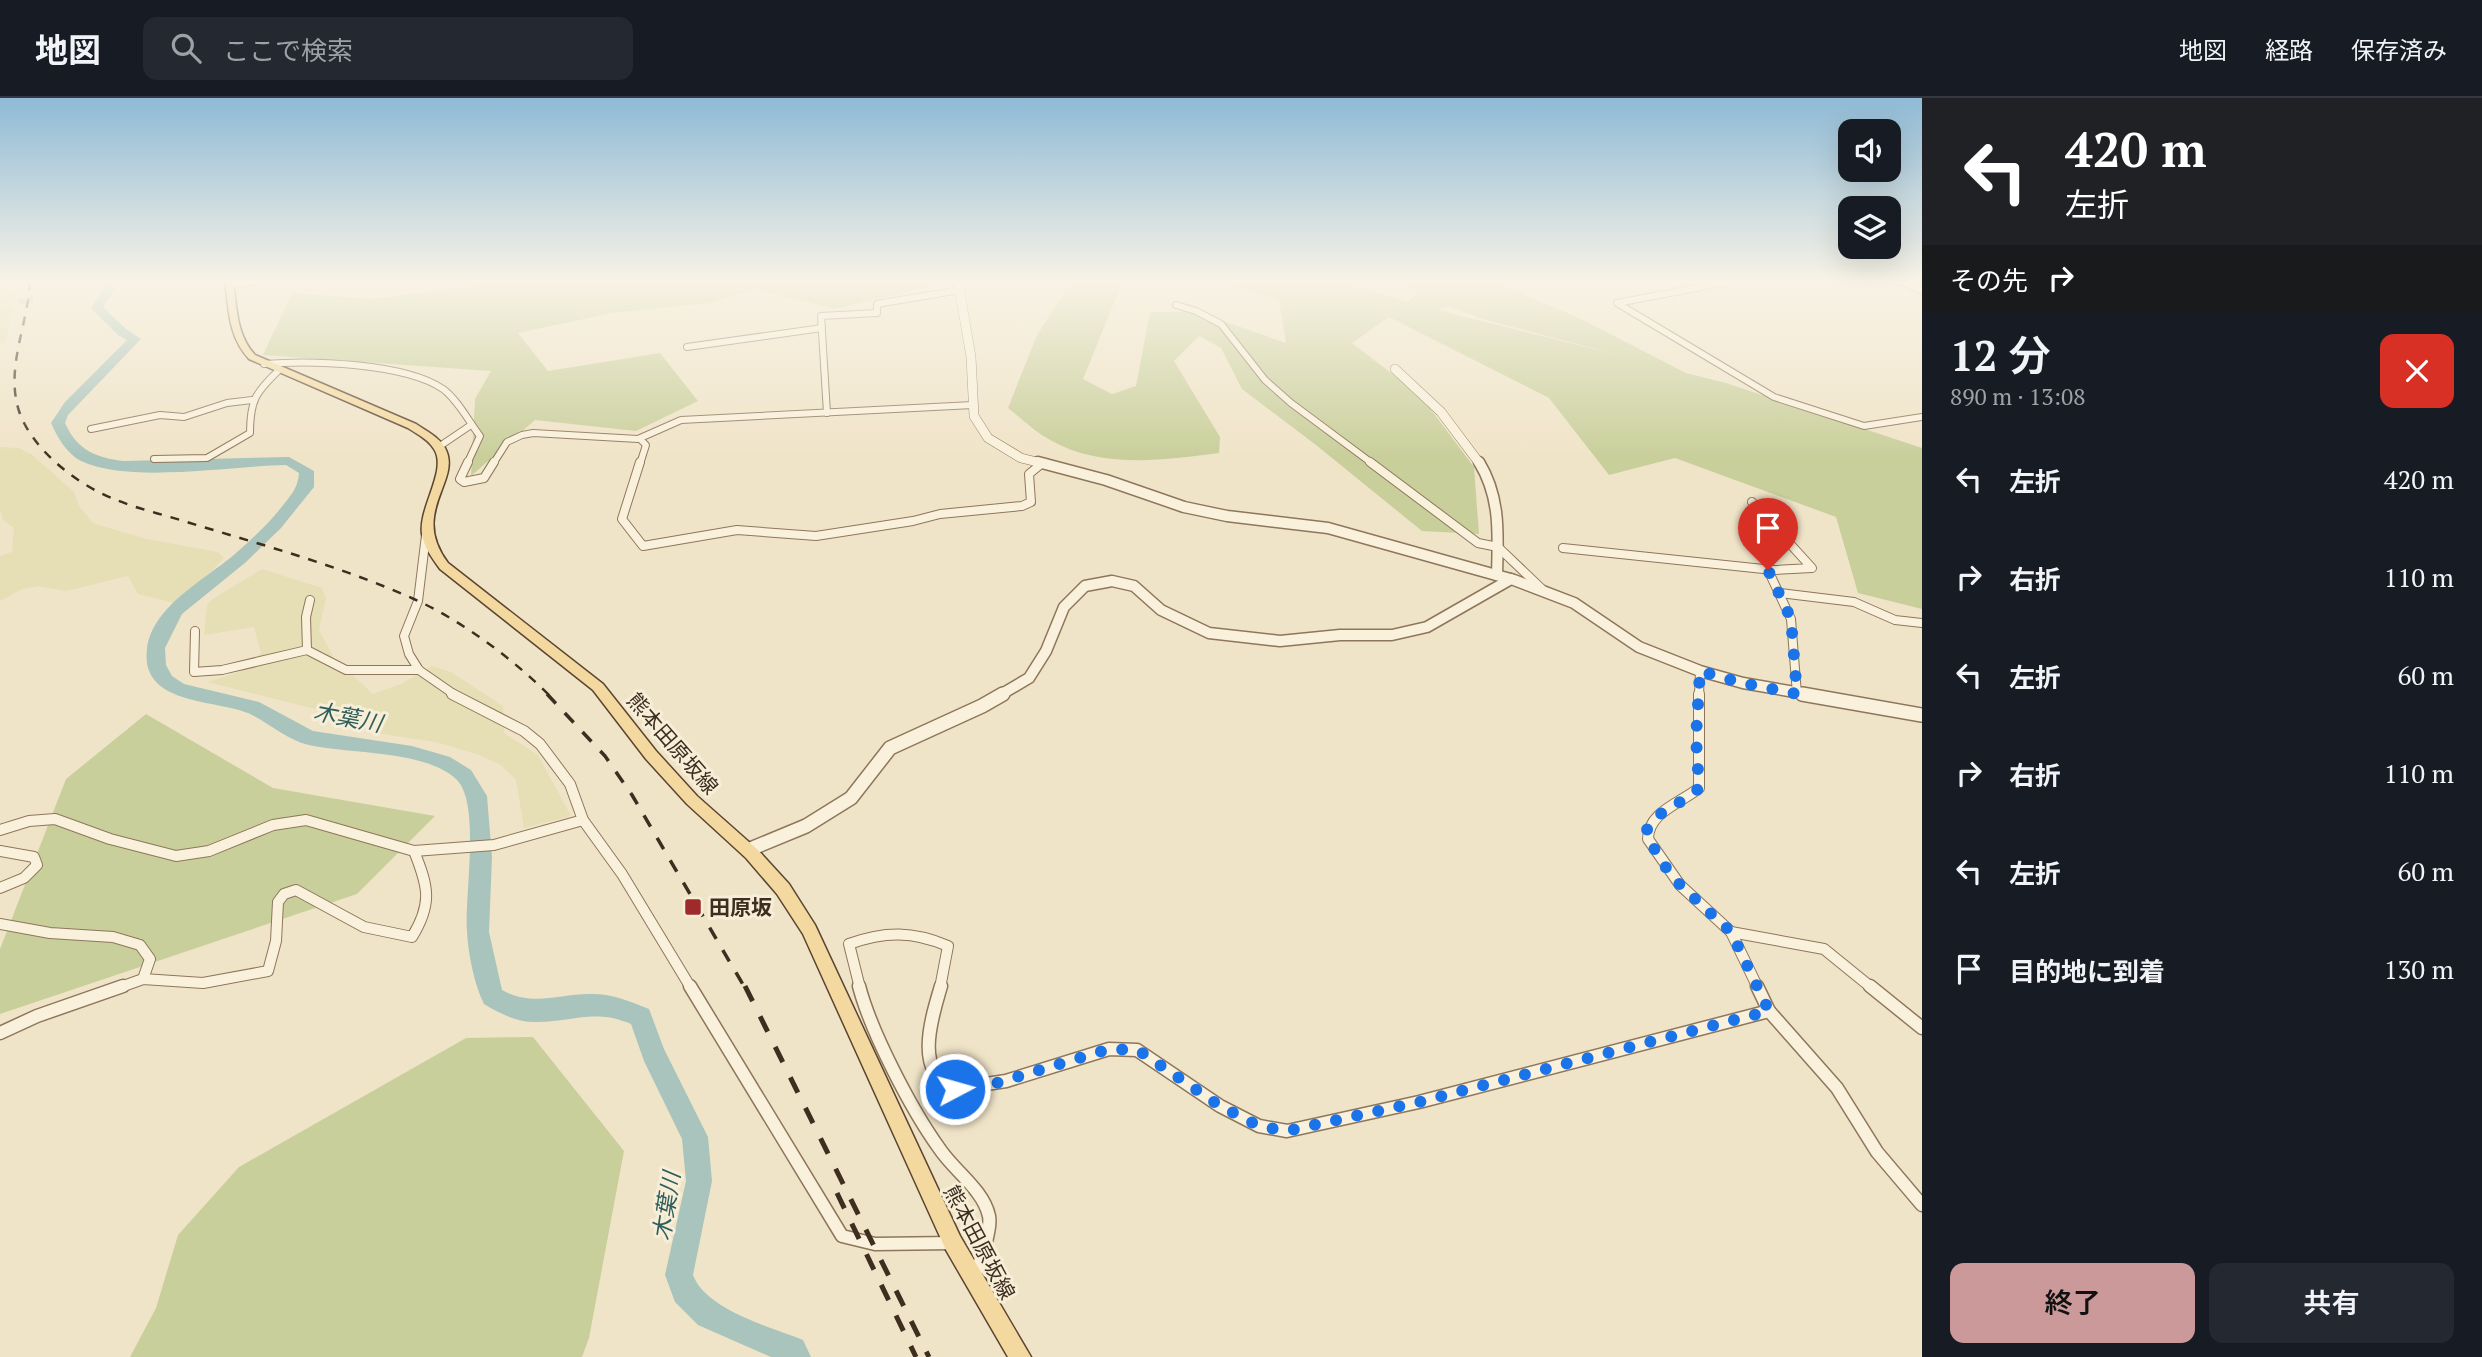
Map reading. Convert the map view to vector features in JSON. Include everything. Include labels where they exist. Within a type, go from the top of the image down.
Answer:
[{"type":"main road","points":[[239,340],[240,346],[264,364],[412,426],[429,435],[440,446],[443,472],[430,508],[427,529]]},
{"type":"main road","name":"熊本田原坂線","points":[[427,529],[432,551],[444,566],[598,687],[651,755],[692,800],[748,850],[783,889],[809,930],[953,1244],[1020,1357]]},
{"type":"street","points":[[687,347],[738,340]]},
{"type":"street","points":[[823,340],[827,413]]},
{"type":"street","points":[[968,340],[973,405],[979,426],[988,438],[1005,450],[1040,465],[1106,481],[1184,507],[1227,516],[1328,528],[1497,575],[1574,603],[1639,647],[1700,671],[1797,694],[1922,715]]},
{"type":"street","points":[[1235,340],[1263,379],[1291,403],[1478,543],[1498,547],[1543,590]]},
{"type":"street","points":[[1678,340],[1774,397],[1864,426],[1922,417]]},
{"type":"street","points":[[264,364],[374,367],[427,380],[446,391],[480,436],[461,472],[460,479],[464,482],[484,478],[502,447],[516,434],[640,439],[681,420],[973,405]]},
{"type":"street","points":[[1395,369],[1435,404],[1481,467],[1490,484],[1496,504],[1497,575]]},
{"type":"street","points":[[154,459],[207,458],[250,433],[249,411],[254,394],[279,370]]},
{"type":"street","points":[[91,429],[160,415],[179,419],[228,402],[252,400]]},
{"type":"street","points":[[440,446],[471,425]]},
{"type":"street","points":[[640,439],[646,445],[622,519],[643,546],[737,530],[816,536],[913,521],[940,514],[1023,506],[1031,502],[1029,474],[1040,465]]},
{"type":"street","points":[[1563,548],[1768,570],[1812,568],[1752,502]]},
{"type":"street","points":[[427,529],[418,601],[404,636],[409,654],[419,670],[457,697],[524,731],[540,744],[570,784],[583,820],[622,874],[842,1236],[875,1244],[953,1244]]},
{"type":"street","points":[[1768,570],[1791,619],[1797,694]]},
{"type":"street","points":[[748,850],[806,826],[851,798],[890,748],[982,706],[1029,678],[1046,651],[1064,607],[1085,586],[1112,581],[1134,586],[1161,610],[1209,633],[1280,641],[1340,635],[1392,635],[1427,627],[1511,579]]},
{"type":"street","points":[[1780,593],[1854,602],[1895,620],[1922,624]]},
{"type":"street","points":[[307,650],[306,617],[310,600]]},
{"type":"street","points":[[195,631],[194,672],[222,670],[307,650],[346,670],[419,670]]},
{"type":"street","points":[[1700,671],[1696,737],[1699,788],[1689,798],[1650,822],[1646,832],[1660,860],[1681,886],[1731,932],[1769,1011],[1837,1088],[1877,1152],[1922,1205]]},
{"type":"street","points":[[0,830],[29,821],[55,819],[110,839],[176,856],[209,851],[273,825],[306,820],[414,851],[494,845],[583,820]]},
{"type":"street","points":[[0,850],[34,857],[37,865],[24,878],[0,888]]},
{"type":"street","points":[[0,1033],[37,1016],[143,979],[203,983],[268,971],[276,941],[278,902],[284,894],[296,890],[355,925],[383,935],[412,937],[424,919],[428,900],[428,884],[414,851]]},
{"type":"street","points":[[0,924],[51,933],[113,937],[140,945],[150,960],[143,979]]},
{"type":"street","points":[[974,1280],[990,1220],[985,1202],[939,1149],[911,1102],[864,1009],[849,944],[864,937],[888,932],[919,933],[948,946],[948,966],[928,1043],[930,1060],[942,1082],[955,1089],[987,1086],[1109,1049],[1129,1048],[1146,1054],[1220,1106],[1259,1126],[1287,1131],[1419,1102],[1769,1011]]},
{"type":"street","points":[[1731,932],[1825,948],[1922,1028]]},
{"type":"shaded area","points":[[0,447],[19,448],[31,454],[74,492],[79,506],[93,523],[146,539],[218,552],[224,558],[179,604],[138,594],[128,576],[66,591],[38,586],[22,589],[0,601],[0,556],[12,552],[14,528],[3,520],[0,509]]},
{"type":"shaded area","points":[[262,569],[322,588],[326,598],[319,630],[334,658],[373,694],[401,684],[432,666],[451,672],[503,706],[504,733],[538,755],[571,816],[524,828],[516,780],[501,765],[477,754],[435,742],[370,732],[323,711],[207,682],[239,672],[261,653],[254,627],[204,635],[207,606],[211,600]]},
{"type":"green space","points":[[270,340],[523,340],[548,371],[660,353],[698,401],[636,431],[535,420],[471,476],[475,399],[491,371],[263,355]]},
{"type":"green space","points":[[1035,340],[1099,340],[1083,379],[1112,394],[1136,386],[1145,340],[1195,340],[1174,361],[1220,437],[1219,453],[1156,460],[1092,456],[1052,441],[1008,408]]},
{"type":"green space","points":[[1206,340],[1277,340],[1286,343],[1285,340],[1357,340],[1352,343],[1420,395],[1474,467],[1479,534],[1422,531],[1242,389],[1221,348]]},
{"type":"green space","points":[[1434,340],[1557,340],[1626,357],[1561,340],[1621,340],[1686,373],[1726,383],[1922,448],[1922,609],[1858,593],[1836,517],[1675,458],[1609,475],[1549,398]]},
{"type":"green space","points":[[146,714],[273,788],[435,816],[357,894],[0,1014],[0,949],[66,779]]},
{"type":"green space","points":[[533,1037],[624,1151],[589,1338],[582,1357],[130,1357],[156,1308],[178,1235],[239,1167],[466,1038]]},
{"type":"waterway","name":"木葉川","points":[[134,340],[94,383],[69,404],[58,423],[76,450],[85,457],[101,463],[124,466],[289,461],[307,471],[306,487],[275,525],[240,558],[176,610],[163,630],[156,648],[157,665],[165,680],[178,689],[252,707],[309,738],[412,753],[443,762],[464,775],[477,796],[481,857],[478,932],[492,996],[521,1010],[548,1010],[589,1004],[618,1008],[640,1017],[653,1053],[695,1137],[699,1181],[679,1275],[685,1292],[708,1315],[792,1351],[796,1357]]},
{"type":"railway","points":[[20,340],[15,395],[25,425],[45,452],[86,485],[123,503],[304,558],[361,577],[416,600],[486,642],[549,695]]},
{"type":"railway","points":[[547,694],[605,756],[632,795],[745,988]]},
{"type":"railway","points":[[745,986],[929,1357]]},
{"type":"railway","points":[[837,1193],[916,1357]]},
{"type":"place","name":"田原坂","points":[[693,907]]},
{"type":"route","points":[[955,1089],[987,1086],[1081,1060],[1109,1049],[1129,1048],[1146,1054],[1220,1106],[1259,1126],[1287,1131],[1419,1102],[1769,1011],[1731,932],[1681,886],[1660,860],[1646,832],[1650,822],[1667,809],[1689,798],[1699,788],[1696,737],[1700,671],[1797,694],[1791,619],[1768,570]]}]
